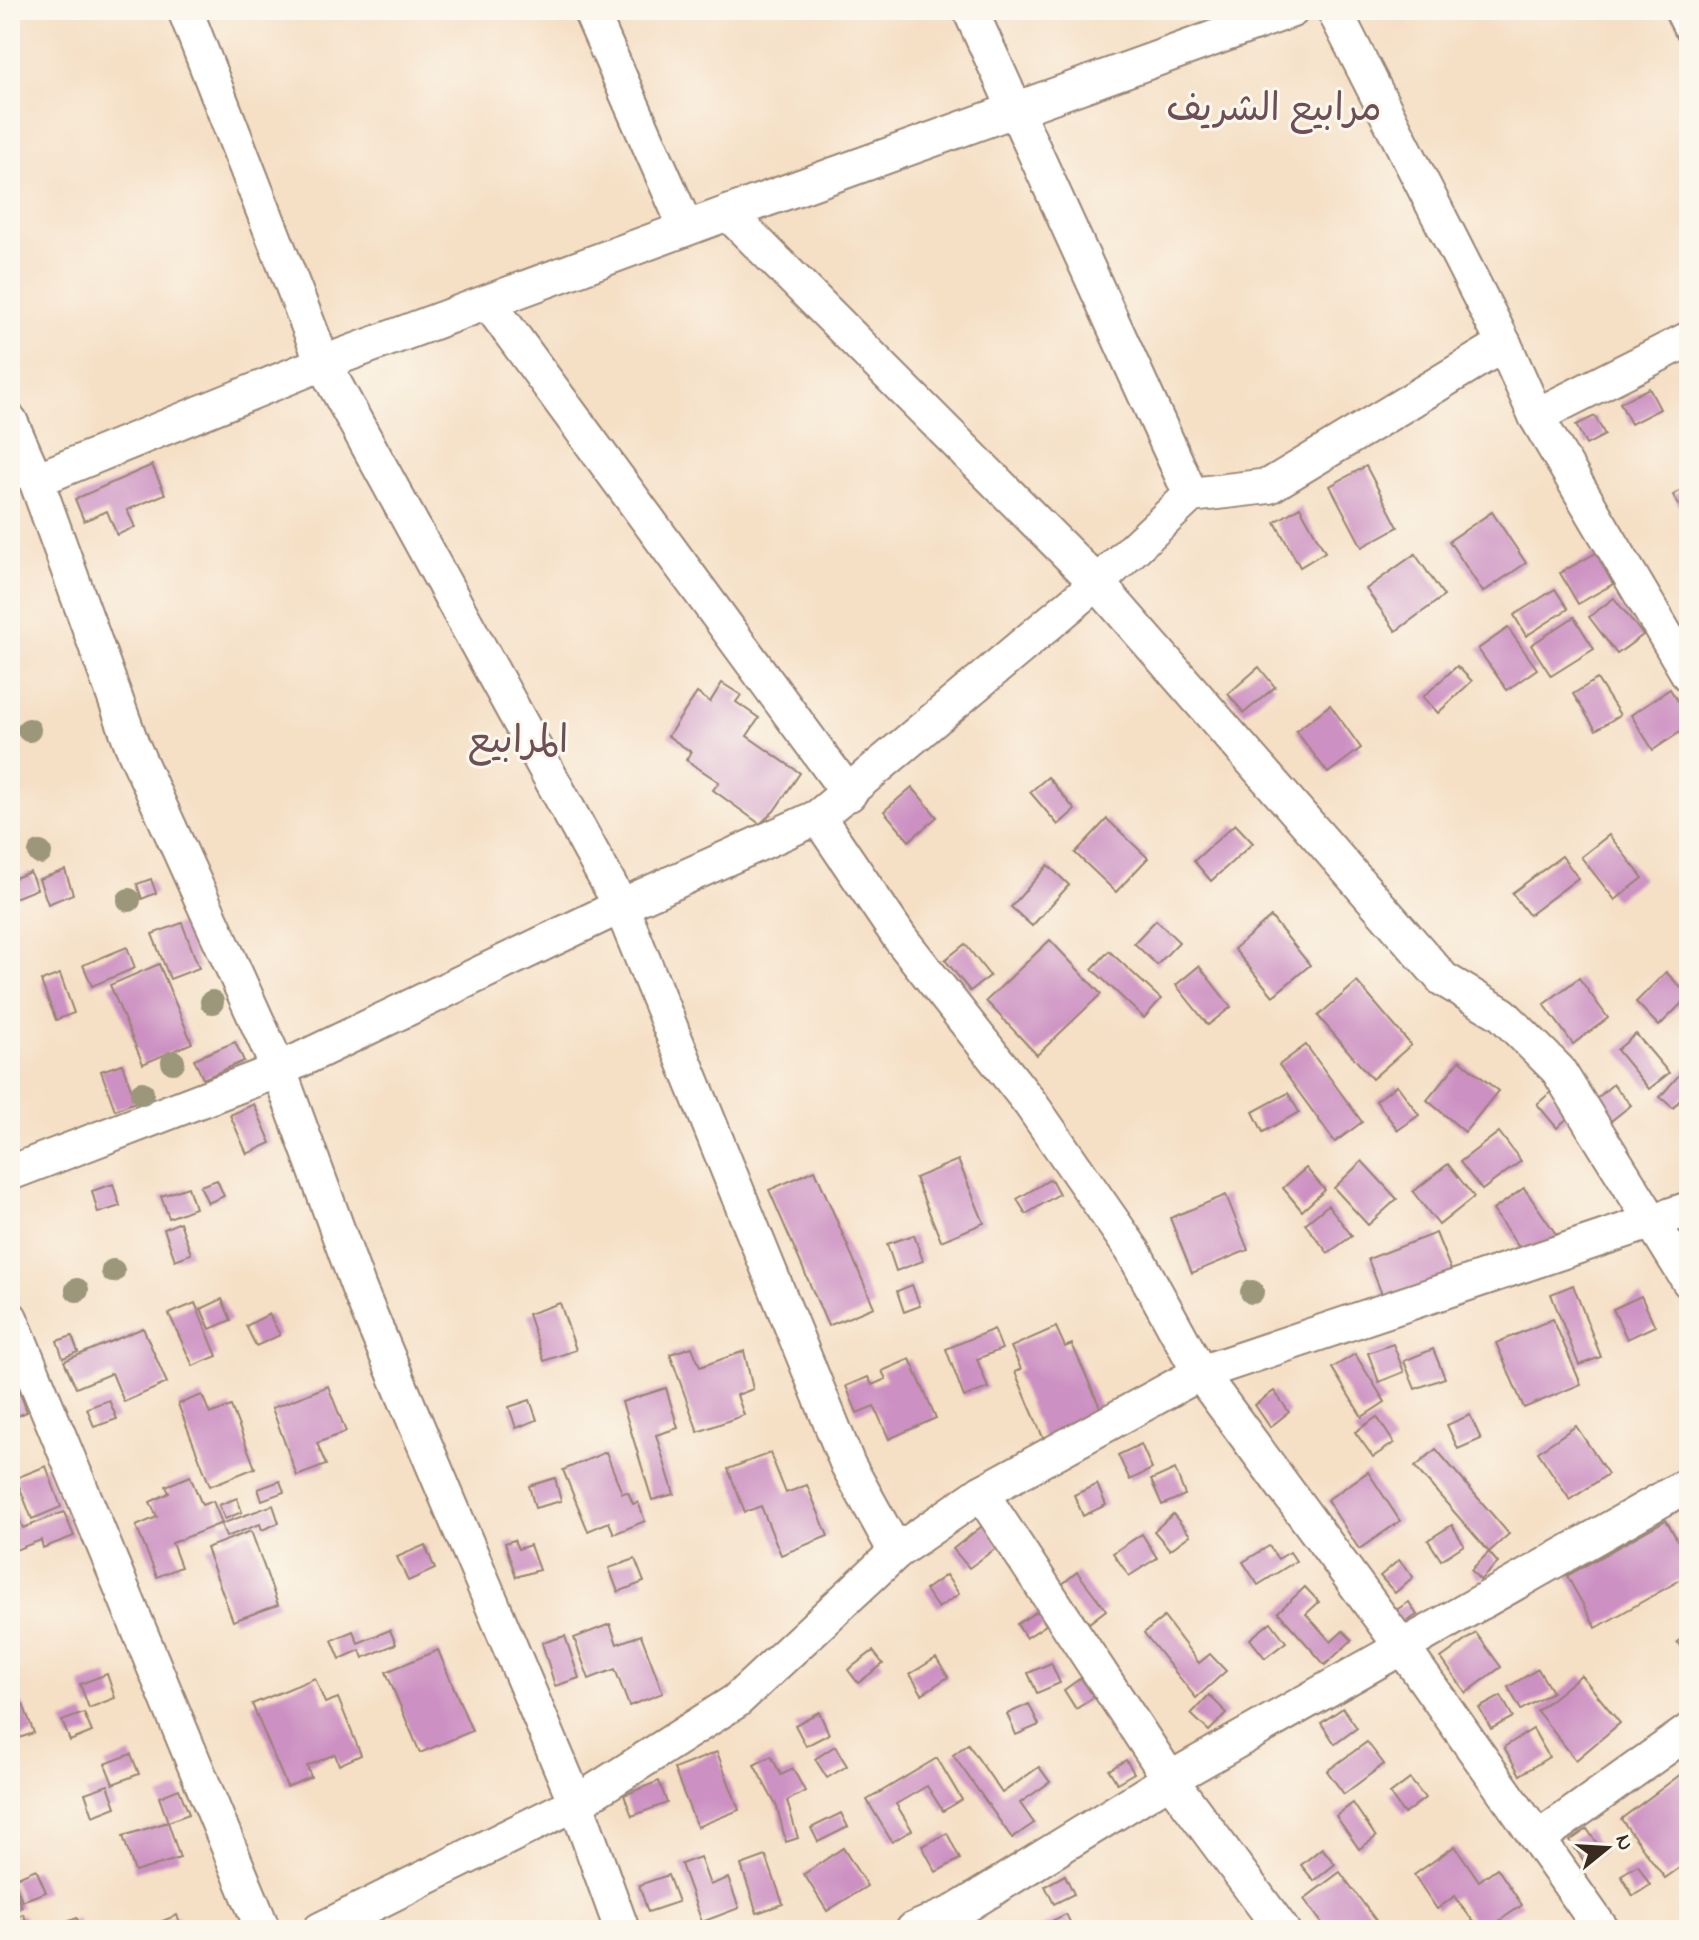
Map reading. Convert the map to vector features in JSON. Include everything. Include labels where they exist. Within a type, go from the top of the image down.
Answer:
[{"type":"street","points":[[185,10],[323,363],[621,906],[848,1465],[896,1552]]},
{"type":"street","points":[[590,10],[686,228]]},
{"type":"street","points":[[970,10],[1191,495]]},
{"type":"street","points":[[36,480],[323,363],[686,228],[1292,10]]},
{"type":"street","points":[[1334,10],[1504,344],[1536,416],[1689,675]]},
{"type":"street","points":[[1682,10],[1689,24]]},
{"type":"street","points":[[728,213],[1097,583],[1443,979],[1502,1014],[1558,1070],[1689,1281]]},
{"type":"street","points":[[488,302],[849,794]]},
{"type":"street","points":[[1536,416],[1689,339]]},
{"type":"street","points":[[10,1173],[279,1070],[621,906],[818,817],[1097,583],[1191,495],[1269,486],[1504,344]]},
{"type":"street","points":[[10,421],[36,480],[132,745],[279,1070],[359,1289],[576,1803],[622,1930]]},
{"type":"street","points":[[818,817],[900,938],[1030,1103],[1133,1251],[1200,1373],[1402,1647],[1602,1930]]},
{"type":"street","points":[[320,1930],[576,1803],[736,1701],[896,1552],[981,1493],[1200,1373],[1651,1219],[1689,1209]]},
{"type":"street","points":[[13,1333],[263,1930]]},
{"type":"street","points":[[913,1930],[960,1921],[1170,1779],[1689,1484]]},
{"type":"street","points":[[981,1493],[1170,1779],[1282,1930]]},
{"type":"street","points":[[1539,1838],[1689,1731]]},
{"type":"building","points":[[1649,388],[1660,409],[1631,424],[1620,403]]},
{"type":"building","points":[[1595,416],[1605,435],[1586,445],[1576,425]]},
{"type":"building","points":[[152,465],[165,494],[127,510],[135,527],[117,535],[107,511],[84,521],[75,499]]},
{"type":"building","points":[[1366,466],[1398,527],[1362,547],[1330,486]]},
{"type":"building","points":[[1689,486],[1689,508],[1683,512],[1673,495]]},
{"type":"building","points":[[1300,507],[1325,552],[1300,567],[1275,522]]},
{"type":"building","points":[[1492,512],[1526,563],[1483,592],[1449,541]]},
{"type":"building","points":[[1596,553],[1613,584],[1578,604],[1560,573]]},
{"type":"building","points":[[1415,554],[1444,596],[1396,631],[1366,589]]},
{"type":"building","points":[[1555,589],[1568,609],[1526,636],[1514,615]]},
{"type":"building","points":[[1614,598],[1643,635],[1617,654],[1589,617]]},
{"type":"building","points":[[1574,617],[1594,649],[1551,676],[1531,645]]},
{"type":"building","points":[[1508,628],[1537,669],[1507,690],[1478,649]]},
{"type":"building","points":[[1457,666],[1472,681],[1438,713],[1423,697]]},
{"type":"building","points":[[1259,667],[1275,687],[1244,713],[1228,694]]},
{"type":"building","points":[[1597,679],[1620,715],[1596,730],[1573,694]]},
{"type":"building","points":[[722,683],[741,695],[736,702],[759,718],[747,736],[800,773],[774,811],[760,824],[713,790],[719,782],[686,760],[691,752],[668,736],[697,693],[710,702]]},
{"type":"building","points":[[1670,689],[1689,719],[1689,726],[1653,750],[1631,715]]},
{"type":"building","points":[[1330,705],[1361,748],[1328,773],[1296,731]]},
{"type":"building","points":[[1048,777],[1075,810],[1058,825],[1030,792]]},
{"type":"building","points":[[912,787],[937,817],[909,841],[884,811]]},
{"type":"building","points":[[1107,819],[1148,858],[1116,892],[1075,853]]},
{"type":"building","points":[[1235,824],[1253,843],[1211,881],[1194,861]]},
{"type":"building","points":[[1609,835],[1643,878],[1615,900],[1581,857]]},
{"type":"building","points":[[1562,856],[1578,878],[1529,915],[1512,893]]},
{"type":"building","points":[[1048,865],[1069,885],[1032,926],[1011,907]]},
{"type":"building","points":[[65,870],[73,894],[48,904],[39,879]]},
{"type":"building","points":[[30,872],[37,889],[10,900],[10,880]]},
{"type":"building","points":[[151,879],[156,893],[142,899],[137,884]]},
{"type":"building","points":[[1271,917],[1310,965],[1273,996],[1234,949]]},
{"type":"building","points":[[1156,920],[1179,942],[1157,965],[1134,943]]},
{"type":"building","points":[[182,923],[199,968],[170,979],[152,934]]},
{"type":"building","points":[[1050,940],[1101,994],[1037,1055],[986,1001]]},
{"type":"building","points":[[965,944],[990,976],[970,991],[945,960]]},
{"type":"building","points":[[127,947],[135,968],[92,986],[83,965]]},
{"type":"building","points":[[1109,951],[1161,999],[1144,1018],[1092,969]]},
{"type":"building","points":[[159,964],[192,1043],[143,1064],[110,985]]},
{"type":"building","points":[[1199,966],[1231,1007],[1208,1025],[1176,985]]},
{"type":"building","points":[[1666,972],[1689,996],[1659,1026],[1636,1002]]},
{"type":"building","points":[[60,974],[74,1013],[56,1020],[41,981]]},
{"type":"building","points":[[1579,978],[1608,1018],[1573,1044],[1544,1004]]},
{"type":"building","points":[[1357,982],[1411,1045],[1372,1079],[1318,1016]]},
{"type":"building","points":[[1636,1034],[1669,1073],[1649,1089],[1617,1050]]},
{"type":"building","points":[[235,1042],[244,1061],[203,1079],[194,1059]]},
{"type":"building","points":[[1306,1045],[1362,1122],[1335,1142],[1279,1065]]},
{"type":"building","points":[[1460,1060],[1498,1091],[1465,1132],[1427,1100]]},
{"type":"building","points":[[122,1064],[136,1102],[115,1110],[101,1071]]},
{"type":"building","points":[[1685,1068],[1689,1071],[1689,1090],[1673,1108],[1660,1097]]},
{"type":"building","points":[[1613,1084],[1631,1105],[1611,1121],[1594,1101]]},
{"type":"building","points":[[1397,1085],[1419,1115],[1398,1130],[1376,1101]]},
{"type":"building","points":[[1551,1092],[1571,1115],[1557,1128],[1537,1104]]},
{"type":"building","points":[[1288,1093],[1299,1112],[1263,1132],[1253,1112]]},
{"type":"building","points":[[254,1104],[271,1143],[247,1154],[230,1115]]},
{"type":"building","points":[[1499,1132],[1521,1161],[1482,1190],[1460,1162]]},
{"type":"building","points":[[958,1160],[984,1223],[941,1241],[915,1178]]},
{"type":"building","points":[[1362,1161],[1397,1199],[1368,1225],[1334,1188]]},
{"type":"building","points":[[1448,1164],[1474,1197],[1439,1225],[1413,1192]]},
{"type":"building","points":[[1306,1168],[1325,1190],[1302,1211],[1283,1188]]},
{"type":"building","points":[[815,1170],[874,1307],[828,1326],[769,1190]]},
{"type":"building","points":[[1051,1179],[1059,1194],[1026,1214],[1017,1199]]},
{"type":"building","points":[[217,1180],[224,1196],[208,1203],[200,1186]]},
{"type":"building","points":[[113,1184],[120,1206],[98,1213],[92,1191]]},
{"type":"building","points":[[188,1187],[195,1208],[169,1218],[161,1196]]},
{"type":"building","points":[[1524,1188],[1558,1237],[1527,1259],[1493,1210]]},
{"type":"building","points":[[1226,1195],[1248,1250],[1192,1273],[1170,1218]]},
{"type":"building","points":[[1328,1205],[1352,1236],[1328,1253],[1305,1224]]},
{"type":"building","points":[[180,1222],[191,1254],[175,1260],[164,1229]]},
{"type":"building","points":[[1436,1233],[1453,1275],[1385,1302],[1368,1259]]},
{"type":"building","points":[[914,1235],[923,1261],[896,1271],[887,1244]]},
{"type":"building","points":[[912,1285],[920,1306],[904,1312],[897,1291]]},
{"type":"building","points":[[1573,1285],[1601,1357],[1579,1365],[1551,1294]]},
{"type":"building","points":[[1641,1296],[1655,1326],[1627,1339],[1613,1309]]},
{"type":"building","points":[[222,1299],[231,1320],[210,1329],[201,1309]]},
{"type":"building","points":[[195,1303],[217,1356],[193,1366],[169,1314]]},
{"type":"building","points":[[560,1303],[576,1350],[544,1361],[528,1314]]},
{"type":"building","points":[[269,1314],[280,1335],[256,1346],[246,1326]]},
{"type":"building","points":[[1553,1319],[1581,1384],[1524,1408],[1496,1343]]},
{"type":"building","points":[[1056,1327],[1065,1347],[1072,1344],[1103,1414],[1044,1440],[1015,1372],[1021,1369],[1011,1347]]},
{"type":"building","points":[[143,1328],[167,1383],[124,1402],[112,1373],[76,1388],[64,1361]]},
{"type":"building","points":[[994,1329],[1002,1349],[977,1359],[988,1388],[964,1397],[946,1349]]},
{"type":"building","points":[[72,1336],[78,1352],[63,1358],[57,1341]]},
{"type":"building","points":[[1393,1344],[1404,1372],[1379,1382],[1368,1353]]},
{"type":"building","points":[[692,1347],[700,1367],[744,1351],[753,1389],[737,1395],[744,1415],[698,1432],[670,1354]]},
{"type":"building","points":[[1433,1349],[1445,1378],[1415,1389],[1404,1361]]},
{"type":"building","points":[[1355,1354],[1385,1402],[1362,1417],[1332,1368]]},
{"type":"building","points":[[910,1359],[936,1418],[889,1439],[874,1406],[857,1413],[846,1386],[868,1377],[872,1385],[886,1379],[882,1371]]},
{"type":"building","points":[[328,1386],[346,1432],[317,1443],[326,1465],[297,1476],[272,1408]]},
{"type":"building","points":[[18,1388],[27,1412],[10,1419],[10,1391]]},
{"type":"building","points":[[666,1388],[678,1428],[656,1435],[674,1494],[652,1500],[622,1402]]},
{"type":"building","points":[[1274,1391],[1289,1412],[1270,1427],[1255,1405]]},
{"type":"building","points":[[202,1395],[210,1414],[231,1406],[255,1468],[210,1486],[178,1404]]},
{"type":"building","points":[[109,1400],[117,1419],[94,1427],[87,1408]]},
{"type":"building","points":[[530,1400],[537,1420],[516,1428],[509,1407]]},
{"type":"building","points":[[1470,1415],[1481,1439],[1458,1449],[1447,1425]]},
{"type":"building","points":[[1377,1417],[1394,1443],[1373,1457],[1355,1432]]},
{"type":"building","points":[[1576,1426],[1608,1474],[1570,1500],[1538,1452]]},
{"type":"building","points":[[1141,1444],[1152,1469],[1130,1480],[1118,1455]]},
{"type":"building","points":[[1436,1449],[1509,1534],[1489,1552],[1415,1467]]},
{"type":"building","points":[[606,1452],[622,1493],[628,1492],[633,1504],[638,1502],[645,1521],[614,1534],[609,1522],[588,1531],[563,1470]]},
{"type":"building","points":[[770,1453],[786,1493],[807,1485],[828,1536],[781,1555],[761,1506],[745,1512],[728,1469]]},
{"type":"building","points":[[46,1466],[61,1507],[32,1519],[16,1478]]},
{"type":"building","points":[[1175,1469],[1185,1495],[1162,1505],[1151,1480]]},
{"type":"building","points":[[1368,1472],[1400,1521],[1359,1549],[1327,1500]]},
{"type":"building","points":[[190,1476],[202,1505],[213,1501],[222,1523],[172,1543],[181,1567],[157,1577],[136,1526],[157,1517],[150,1502],[169,1493],[166,1486]]},
{"type":"building","points":[[555,1478],[561,1501],[535,1508],[529,1486]]},
{"type":"building","points":[[280,1481],[284,1492],[262,1500],[258,1489]]},
{"type":"building","points":[[1097,1484],[1106,1505],[1083,1516],[1074,1495]]},
{"type":"building","points":[[10,1495],[23,1528],[64,1512],[74,1536],[43,1548],[41,1540],[10,1552],[10,1542],[14,1540],[10,1531]]},
{"type":"building","points":[[237,1498],[242,1512],[225,1519],[219,1505]]},
{"type":"building","points":[[273,1505],[279,1523],[262,1530],[260,1524],[226,1537],[221,1524]]},
{"type":"building","points":[[1173,1514],[1190,1535],[1170,1550],[1154,1531]]},
{"type":"building","points":[[1666,1520],[1689,1560],[1689,1575],[1596,1628],[1567,1576]]},
{"type":"building","points":[[986,1523],[999,1546],[969,1568],[953,1549]]},
{"type":"building","points":[[1452,1525],[1464,1545],[1441,1560],[1428,1540]]},
{"type":"building","points":[[251,1531],[278,1605],[233,1621],[206,1548]]},
{"type":"building","points":[[1142,1534],[1157,1558],[1129,1576],[1113,1553]]},
{"type":"building","points":[[514,1540],[518,1549],[530,1545],[539,1570],[516,1577],[505,1543]]},
{"type":"building","points":[[425,1545],[435,1569],[408,1581],[397,1557]]},
{"type":"building","points":[[1269,1546],[1278,1559],[1290,1552],[1296,1561],[1258,1585],[1243,1562]]},
{"type":"building","points":[[1489,1552],[1498,1563],[1480,1580],[1471,1570]]},
{"type":"building","points":[[635,1559],[644,1582],[618,1592],[609,1568]]},
{"type":"building","points":[[1399,1560],[1413,1577],[1395,1593],[1380,1576]]},
{"type":"building","points":[[1077,1572],[1106,1610],[1089,1623],[1060,1586]]},
{"type":"building","points":[[946,1575],[959,1594],[938,1608],[925,1590]]},
{"type":"building","points":[[1305,1587],[1319,1602],[1306,1614],[1331,1642],[1343,1631],[1352,1640],[1325,1665],[1278,1612]]},
{"type":"building","points":[[1409,1602],[1417,1615],[1401,1625],[1393,1612]]},
{"type":"building","points":[[1038,1611],[1046,1625],[1026,1638],[1017,1624]]},
{"type":"building","points":[[1164,1617],[1199,1663],[1210,1654],[1226,1671],[1196,1698],[1144,1633]]},
{"type":"building","points":[[1271,1622],[1286,1642],[1265,1658],[1250,1639]]},
{"type":"building","points":[[610,1624],[617,1644],[641,1635],[663,1693],[629,1706],[615,1669],[589,1679],[574,1638]]},
{"type":"building","points":[[390,1630],[396,1644],[363,1658],[360,1650],[340,1659],[332,1640],[353,1631],[358,1643]]},
{"type":"building","points":[[1476,1633],[1501,1667],[1466,1693],[1441,1658]]},
{"type":"building","points":[[1689,1633],[1689,1658],[1677,1642]]},
{"type":"building","points":[[565,1636],[579,1678],[555,1686],[542,1643]]},
{"type":"building","points":[[438,1650],[472,1731],[420,1753],[386,1672]]},
{"type":"building","points":[[873,1651],[883,1664],[858,1683],[848,1670]]},
{"type":"building","points":[[936,1658],[948,1677],[922,1694],[910,1674]]},
{"type":"building","points":[[1051,1663],[1060,1683],[1037,1693],[1028,1673]]},
{"type":"building","points":[[1538,1669],[1552,1692],[1521,1710],[1508,1687]]},
{"type":"building","points":[[107,1674],[115,1698],[89,1708],[80,1684]]},
{"type":"building","points":[[1581,1675],[1620,1723],[1576,1760],[1537,1711]]},
{"type":"building","points":[[315,1678],[325,1703],[338,1698],[361,1755],[339,1765],[335,1754],[307,1766],[311,1777],[287,1787],[252,1704]]},
{"type":"building","points":[[1081,1678],[1094,1697],[1076,1709],[1064,1690]]},
{"type":"building","points":[[1209,1695],[1227,1713],[1209,1731],[1191,1714]]},
{"type":"building","points":[[1501,1696],[1513,1717],[1491,1729],[1479,1708]]},
{"type":"building","points":[[23,1704],[34,1733],[10,1741],[10,1709]]},
{"type":"building","points":[[1029,1704],[1039,1725],[1016,1735],[1007,1714]]},
{"type":"building","points":[[1343,1708],[1357,1728],[1335,1744],[1321,1723]]},
{"type":"building","points":[[819,1712],[829,1734],[806,1746],[795,1725]]},
{"type":"building","points":[[84,1713],[92,1732],[70,1741],[62,1721]]},
{"type":"building","points":[[1533,1729],[1549,1757],[1520,1775],[1504,1747]]},
{"type":"building","points":[[1367,1742],[1384,1764],[1344,1794],[1327,1771]]},
{"type":"building","points":[[968,1744],[1002,1793],[1039,1767],[1050,1782],[1020,1803],[1034,1823],[1012,1838],[953,1755]]},
{"type":"building","points":[[835,1746],[847,1766],[827,1778],[815,1759]]},
{"type":"building","points":[[717,1752],[739,1810],[697,1827],[674,1769]]},
{"type":"building","points":[[131,1754],[139,1774],[113,1784],[105,1764]]},
{"type":"building","points":[[771,1756],[781,1775],[793,1769],[805,1791],[787,1801],[798,1838],[786,1842],[777,1807],[754,1765]]},
{"type":"building","points":[[937,1758],[962,1800],[943,1811],[927,1786],[896,1804],[912,1830],[892,1842],[867,1800]]},
{"type":"building","points":[[1126,1760],[1134,1773],[1117,1783],[1109,1770]]},
{"type":"building","points":[[1689,1768],[1689,1861],[1665,1878],[1621,1819]]},
{"type":"building","points":[[1410,1779],[1425,1798],[1404,1814],[1390,1794]]},
{"type":"building","points":[[659,1781],[667,1803],[632,1816],[624,1795]]},
{"type":"building","points":[[108,1785],[116,1807],[93,1816],[85,1793]]},
{"type":"building","points":[[179,1789],[189,1814],[168,1822],[159,1797]]},
{"type":"building","points":[[1353,1803],[1376,1837],[1359,1849],[1336,1816]]},
{"type":"building","points":[[841,1813],[848,1827],[818,1842],[811,1828]]},
{"type":"building","points":[[168,1822],[180,1858],[135,1872],[123,1836]]},
{"type":"building","points":[[1587,1829],[1603,1852],[1586,1864],[1570,1841]]},
{"type":"building","points":[[947,1833],[960,1859],[936,1872],[922,1846]]},
{"type":"building","points":[[1455,1846],[1479,1881],[1497,1868],[1522,1905],[1486,1930],[1479,1930],[1455,1896],[1437,1909],[1414,1875]]},
{"type":"building","points":[[843,1848],[867,1886],[827,1911],[804,1874]]},
{"type":"building","points":[[1322,1848],[1335,1864],[1314,1881],[1301,1865]]},
{"type":"building","points":[[766,1856],[783,1904],[757,1913],[741,1865]]},
{"type":"building","points":[[700,1857],[710,1885],[728,1878],[739,1908],[702,1922],[681,1864]]},
{"type":"building","points":[[1638,1865],[1650,1885],[1633,1896],[1621,1875]]},
{"type":"building","points":[[36,1869],[46,1892],[22,1901],[13,1879]]},
{"type":"building","points":[[1340,1872],[1383,1930],[1327,1930],[1304,1899]]},
{"type":"building","points":[[668,1875],[678,1902],[648,1912],[639,1885]]},
{"type":"building","points":[[1065,1875],[1074,1894],[1054,1904],[1045,1886]]},
{"type":"building","points":[[10,1881],[22,1907],[10,1912]]},
{"type":"building","points":[[23,1914],[31,1930],[10,1930],[10,1920]]},
{"type":"building","points":[[1066,1914],[1074,1930],[1033,1930]]},
{"type":"building","points":[[177,1915],[181,1927],[157,1930],[155,1924]]},
{"type":"building","points":[[77,1918],[81,1930],[61,1930],[59,1925]]},
{"type":"district","name":"مرابيع الشريف","points":[[1274,107]]},
{"type":"district","name":"المرابيع","points":[[518,739]]}]
